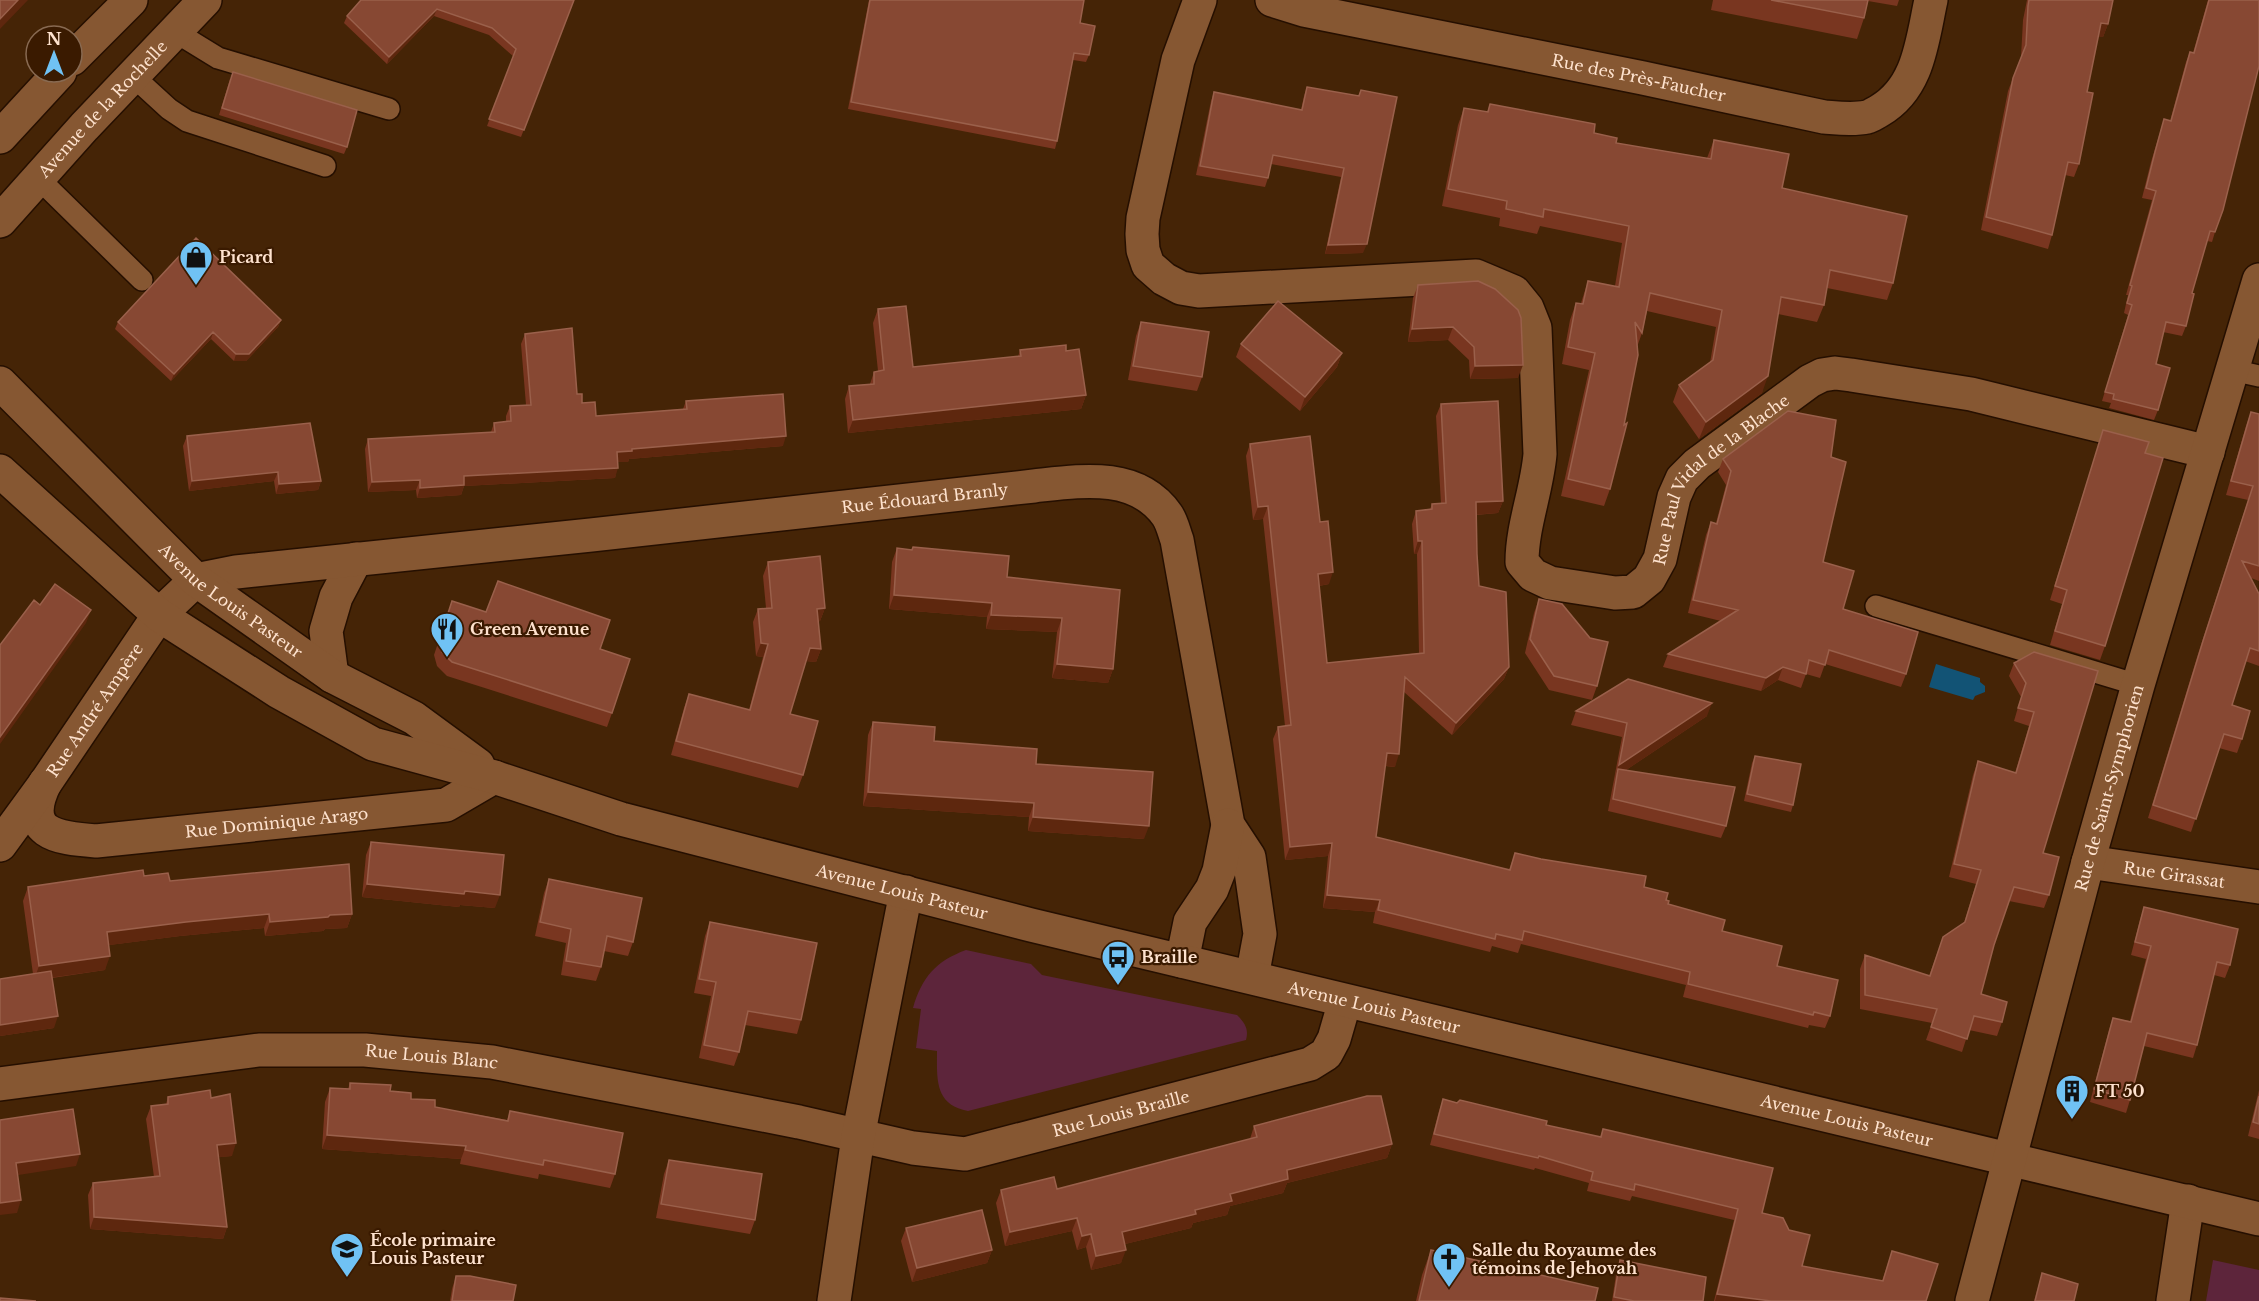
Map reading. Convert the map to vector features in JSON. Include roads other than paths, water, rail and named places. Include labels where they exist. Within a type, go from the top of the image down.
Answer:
[{"type":"street","points":[[84,47],[131,0]]},
{"type":"street","name":"Avenue de la Rochelle","points":[[0,221],[205,0]]},
{"type":"street","name":"Rue Paul Vidal de la Blache","points":[[1200,0],[1178,60],[1143,218],[1143,250],[1148,265],[1164,279],[1181,288],[1199,291],[1476,276],[1514,292],[1527,308],[1535,328],[1540,454],[1539,472],[1522,548],[1522,562],[1533,575],[1550,583],[1615,594],[1633,591],[1649,579],[1660,559],[1674,497],[1682,479],[1697,464],[1795,392],[1822,375],[1835,373],[1851,375],[1971,394],[2208,452]]},
{"type":"street","name":"Rue des Près-Faucher","points":[[1272,0],[1304,10],[1824,117],[1847,118],[1868,117],[1888,105],[1905,88],[1917,64],[1931,0]]},
{"type":"street","points":[[0,137],[49,84]]},
{"type":"street","name":"Rue de Saint-Symphorien","points":[[1972,1301],[2088,862],[2138,685],[2208,452],[2246,373],[2259,280]]},
{"type":"street","name":"Avenue Louis Pasteur","points":[[0,383],[196,580],[332,676],[414,718],[494,777]]},
{"type":"street","name":"Avenue Louis Pasteur","points":[[0,471],[159,615],[279,692],[373,744],[494,777],[621,819],[1031,925],[2259,1219]]},
{"type":"street","name":"Rue Édouard Branly","points":[[196,580],[236,572],[1091,480],[1118,483],[1147,494],[1167,515],[1177,540],[1228,825],[1219,871],[1212,889],[1190,922],[1182,961]]},
{"type":"street","points":[[332,676],[327,623],[336,597],[356,559]]},
{"type":"street","name":"Rue André Ampère","points":[[1,843],[46,782],[159,615],[196,580]]},
{"type":"street","name":"Rue Dominique Arago","points":[[1,843],[53,836],[96,842],[446,805],[494,777]]},
{"type":"street","points":[[46,782],[38,798],[37,816],[45,831],[53,836]]},
{"type":"street","name":"Rue Édouard Branly","points":[[1228,825],[1249,857],[1260,934],[1252,977]]},
{"type":"street","name":"Rue Girassat","points":[[2088,862],[2259,887]]},
{"type":"street","points":[[834,1301],[858,1137],[906,892]]},
{"type":"street","name":"Rue Louis Braille","points":[[858,1137],[936,1152],[965,1154],[1310,1064],[1326,1054],[1334,1039],[1345,1001]]},
{"type":"street","name":"Rue Louis Blanc","points":[[0,1084],[259,1050],[365,1050],[492,1062],[799,1122],[858,1137]]},
{"type":"street","points":[[2173,1301],[2188,1202]]},
{"type":"lane","points":[[174,31],[218,58],[388,110]]},
{"type":"lane","points":[[133,76],[169,110],[187,121],[325,166]]},
{"type":"lane","points":[[38,178],[142,280]]},
{"type":"lane","points":[[1876,606],[2138,685]]},
{"type":"water","points":[[1936,664],[1980,678],[1980,682],[1985,686],[1985,692],[1975,696],[1973,700],[1929,687]]},
{"type":"place","name":"Picard","points":[[196,286]]},
{"type":"place","name":"Green Avenue","points":[[447,658]]},
{"type":"place","name":"Braille","points":[[1118,986]]},
{"type":"place","name":"FT 50","points":[[2072,1120]]},
{"type":"place","name":"École primaire Louis Pasteur","points":[[347,1278]]},
{"type":"place","name":"Salle du Royaume des témoins de Jehovah","points":[[1449,1288]]}]
